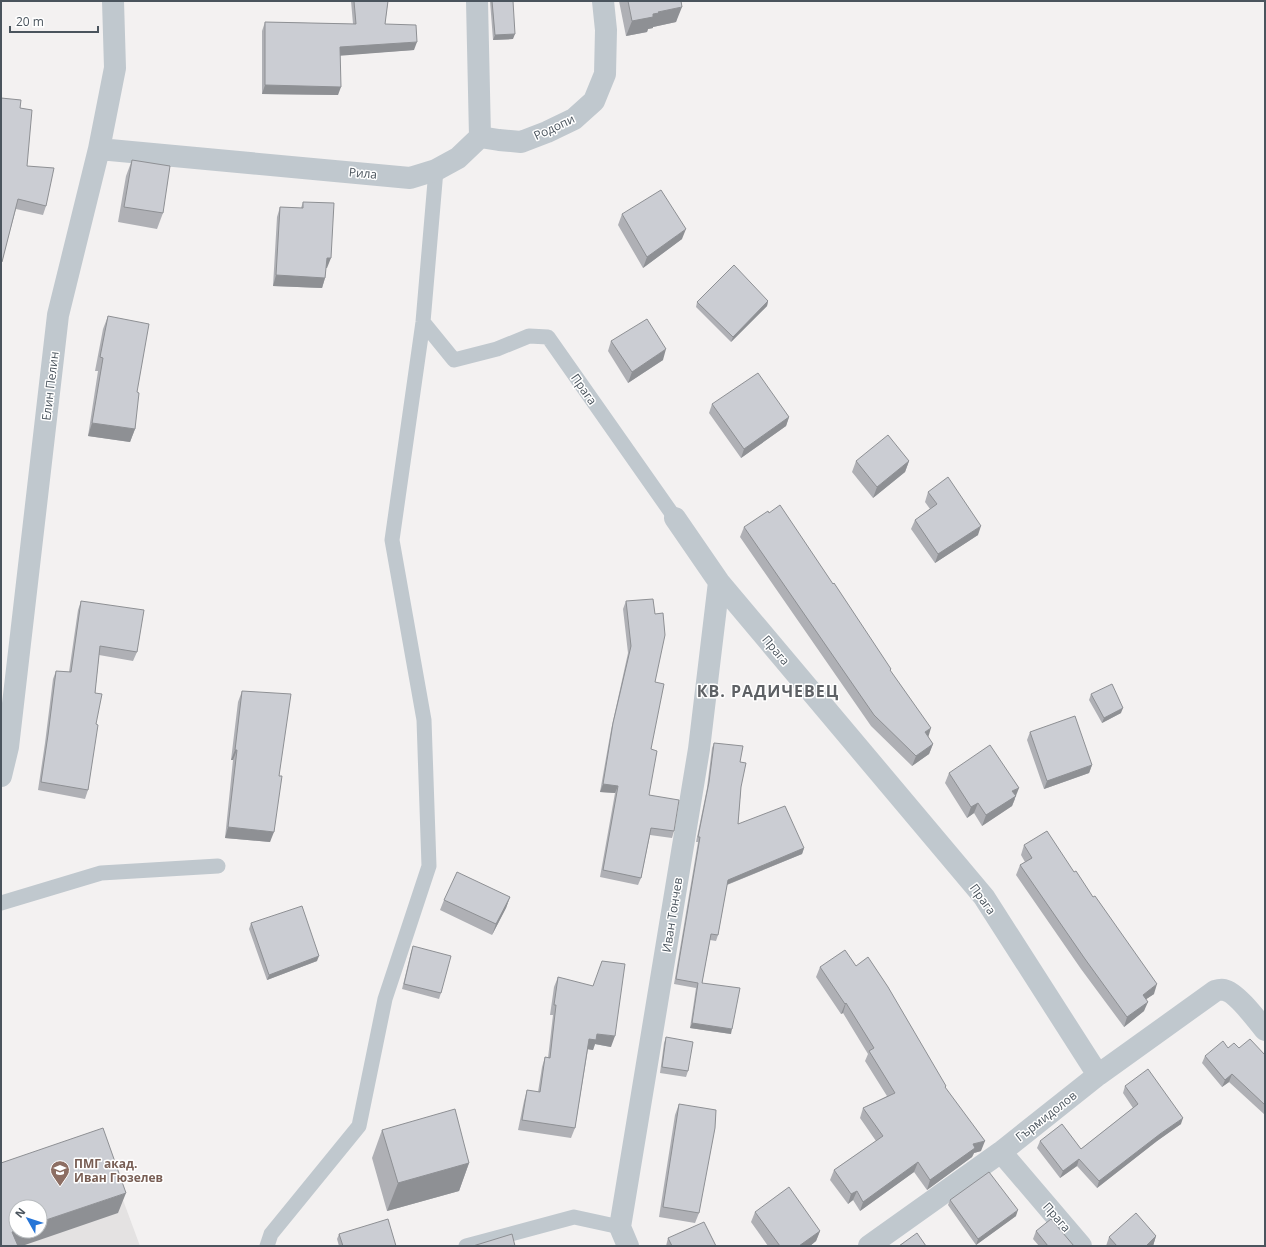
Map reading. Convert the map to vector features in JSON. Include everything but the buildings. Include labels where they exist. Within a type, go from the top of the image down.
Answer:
[{"type":"street","name":"Елин Пелин","points":[[1,776],[8,747],[58,315],[99,149],[115,68],[113,1]]},
{"type":"street","points":[[477,1],[480,137]]},
{"type":"street","name":"Родопи","points":[[480,137],[521,142],[574,119],[594,102],[605,74],[606,30],[603,1]]},
{"type":"street","name":"Рила","points":[[99,149],[410,178],[436,170],[458,158],[480,137]]},
{"type":"street","name":"Прага","points":[[675,518],[719,582],[984,897],[1098,1075]]},
{"type":"street","name":"Иван Тончев","points":[[624,1236],[699,749],[719,582]]},
{"type":"street","name":"Гърмидолов","points":[[868,1246],[1001,1152],[1098,1075],[1215,991],[1223,989],[1231,993],[1265,1030]]},
{"type":"street","name":"Прага","points":[[1001,1152],[1082,1246]]},
{"type":"lane","points":[[267,1246],[271,1234],[359,1126],[385,1000],[429,866],[424,720],[392,540],[423,322],[436,170]]},
{"type":"lane","name":"Прага","points":[[423,322],[454,360],[497,349],[529,336],[548,337],[675,518]]},
{"type":"lane","points":[[1,903],[101,873],[218,866]]},
{"type":"lane","points":[[466,1246],[574,1217],[624,1236]]},
{"type":"shaded area","name":"ПМГ акад. Иван Гюзелев","points":[[99,1135],[140,1246],[1,1246],[1,1167]]},
{"type":"place","name":"ПМГ акад. Иван Гюзелев","points":[[60,1187]]},
{"type":"district","name":"КВ. РАДИЧЕВЕЦ","points":[[768,691]]}]
